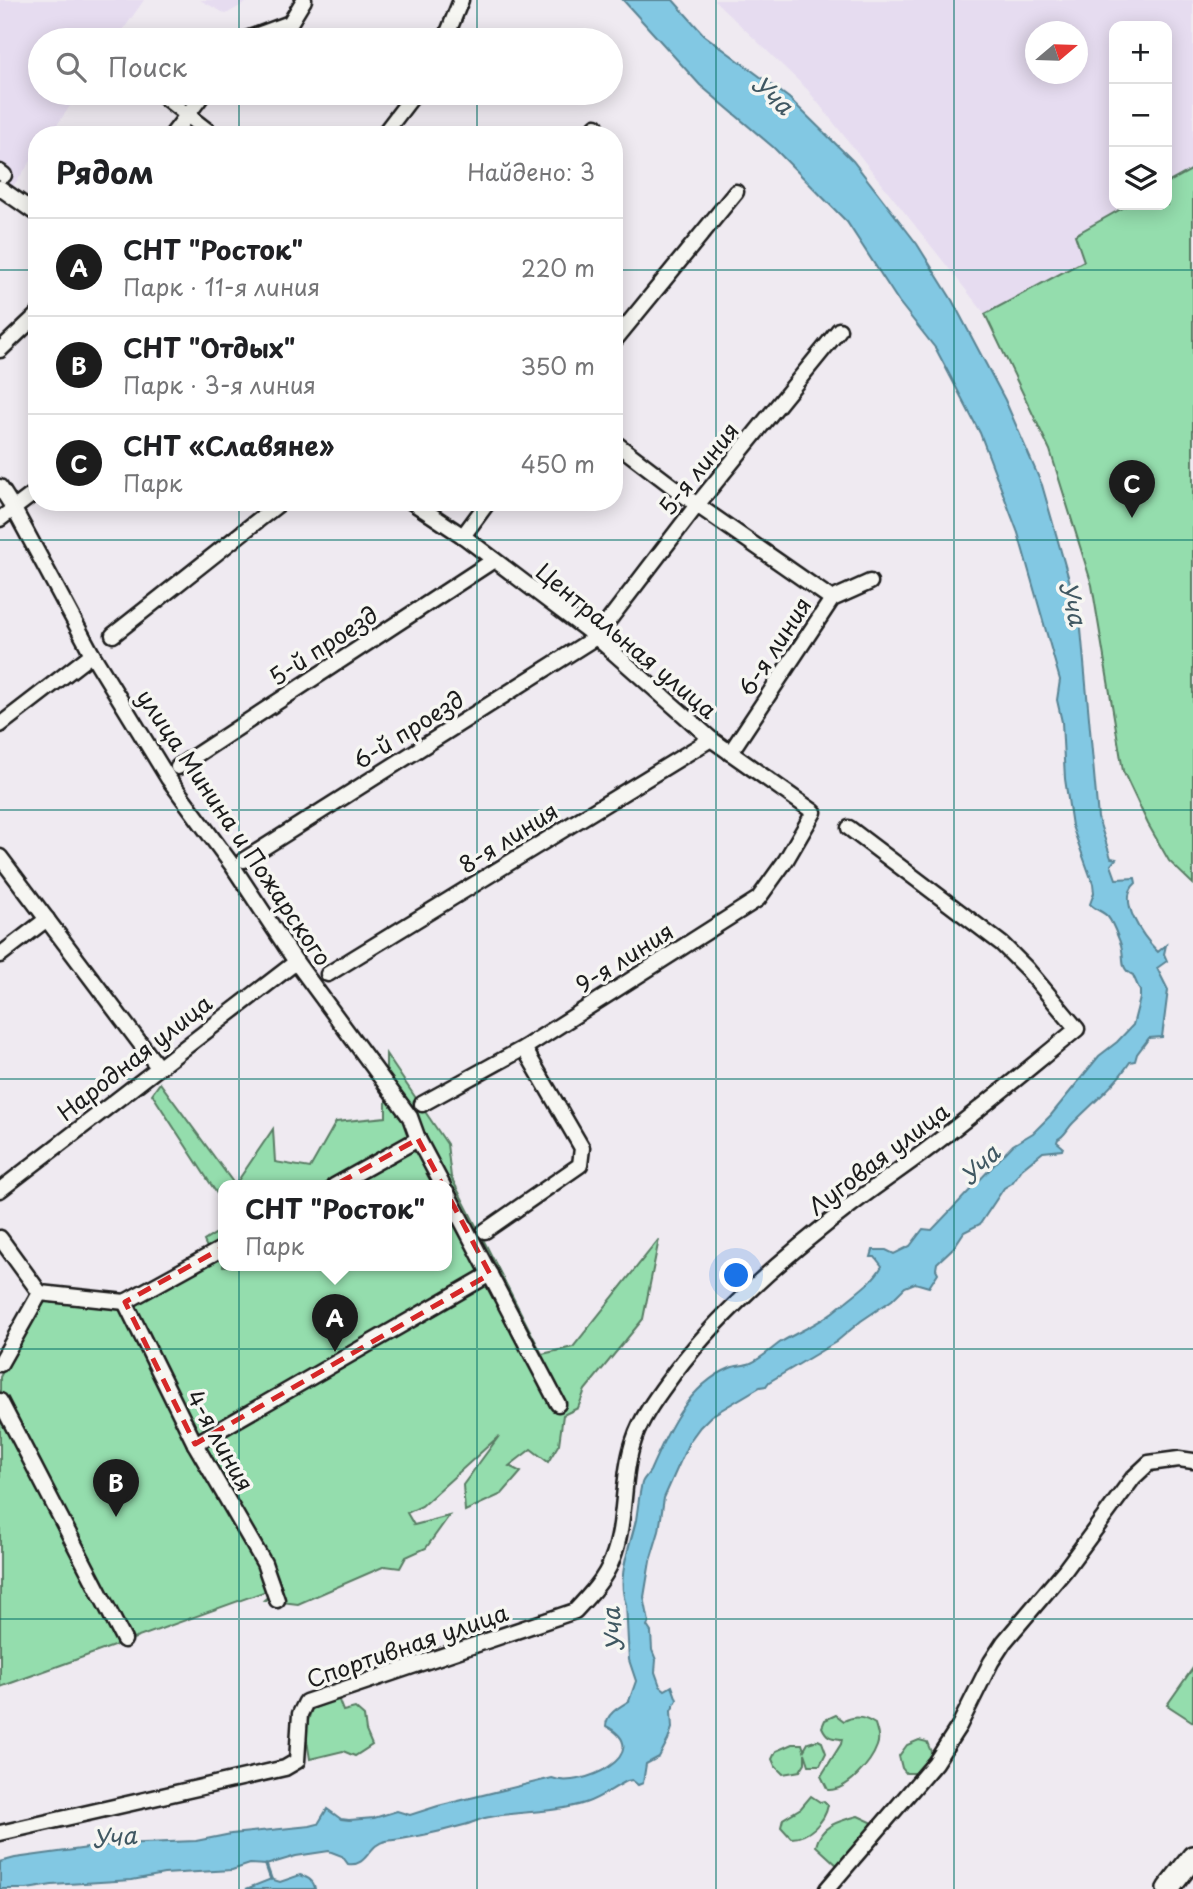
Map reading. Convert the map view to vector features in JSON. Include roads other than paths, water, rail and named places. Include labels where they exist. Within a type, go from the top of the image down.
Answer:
[{"type":"main road","points":[[1168,1889],[1193,1857]]},
{"type":"street","points":[[276,28],[290,23],[304,0]]},
{"type":"street","points":[[449,28],[461,0]]},
{"type":"street","points":[[174,105],[201,126]]},
{"type":"street","points":[[179,126],[195,105]]},
{"type":"street","points":[[390,126],[406,105]]},
{"type":"street","points":[[1,178],[28,205]]},
{"type":"street","points":[[623,330],[736,192]]},
{"type":"street","points":[[0,350],[28,324]]},
{"type":"street","name":"5-я линия","points":[[596,637],[697,505],[839,331]]},
{"type":"street","points":[[623,449],[697,505],[832,599]]},
{"type":"street","name":"улица Минина и Пожарского","points":[[0,487],[92,654],[168,778],[232,865],[296,961],[410,1117],[418,1139],[440,1180]]},
{"type":"street","points":[[0,519],[28,498]]},
{"type":"street","points":[[113,635],[270,511]]},
{"type":"street","name":"Центральная улица","points":[[426,511],[463,536],[596,637],[711,738],[814,812]]},
{"type":"street","points":[[463,536],[481,511]]},
{"type":"street","name":"5-й проезд","points":[[178,767],[494,561]]},
{"type":"street","name":"6-я линия","points":[[730,753],[832,599],[870,582]]},
{"type":"street","name":"6-й проезд","points":[[244,860],[596,637]]},
{"type":"street","points":[[0,725],[92,654]]},
{"type":"street","name":"8-я линия","points":[[328,974],[711,738]]},
{"type":"street","name":"9-я линия","points":[[422,1104],[524,1048],[758,899],[786,860],[814,812]]},
{"type":"street","name":"Луговая улица","points":[[587,1599],[612,1562],[616,1549],[634,1440],[657,1398],[700,1341],[757,1285],[814,1235],[932,1146],[1077,1029],[1027,969],[1002,944],[849,828]]},
{"type":"street","points":[[0,857],[158,1067]]},
{"type":"street","points":[[0,955],[47,919]]},
{"type":"street","name":"Народная улица","points":[[0,1190],[296,961]]},
{"type":"street","points":[[485,1231],[580,1165],[582,1148],[524,1048]]},
{"type":"street","points":[[345,1180],[418,1139]]},
{"type":"street","points":[[452,1202],[558,1404]]},
{"type":"street","points":[[0,1238],[40,1293],[125,1302],[218,1251]]},
{"type":"street","points":[[195,1444],[490,1274]]},
{"type":"street","points":[[0,1364],[40,1293]]},
{"type":"street","name":"4-я линия","points":[[125,1302],[195,1444],[264,1563],[276,1600]]},
{"type":"street","points":[[0,1401],[124,1640]]},
{"type":"street","points":[[827,1889],[935,1763],[959,1726],[990,1662],[1065,1570],[1133,1478],[1149,1463],[1179,1459],[1193,1461]]},
{"type":"street","name":"Спортивная улица","points":[[0,1833],[285,1768],[297,1761],[300,1714],[306,1702],[575,1611],[587,1599]]},
{"type":"water","name":"Уча","points":[[623,0],[673,0],[704,35],[789,98],[853,161],[917,244],[952,300],[1005,400],[1042,485],[1080,618],[1098,818],[1111,858],[1116,859],[1111,865],[1116,879],[1135,878],[1136,883],[1129,899],[1130,908],[1145,937],[1158,952],[1166,945],[1164,954],[1167,961],[1157,968],[1168,990],[1162,1037],[1149,1038],[1135,1061],[1130,1062],[1111,1086],[1058,1139],[1062,1150],[1043,1152],[1004,1188],[980,1224],[964,1232],[954,1247],[937,1263],[938,1273],[929,1287],[915,1283],[905,1287],[836,1342],[766,1386],[711,1416],[689,1442],[664,1498],[644,1597],[649,1622],[647,1626],[651,1632],[652,1650],[656,1660],[655,1672],[660,1686],[665,1690],[672,1686],[677,1700],[671,1711],[672,1728],[668,1740],[659,1757],[646,1764],[643,1783],[638,1785],[632,1780],[627,1781],[596,1798],[573,1806],[487,1818],[435,1832],[386,1841],[375,1846],[364,1859],[355,1864],[348,1864],[342,1856],[329,1851],[296,1856],[266,1865],[250,1864],[232,1870],[164,1874],[132,1880],[27,1889],[0,1889],[0,1862],[15,1858],[117,1844],[196,1841],[231,1834],[310,1826],[318,1824],[327,1809],[341,1819],[349,1820],[374,1818],[397,1811],[410,1815],[552,1778],[580,1779],[609,1767],[619,1757],[623,1747],[620,1736],[606,1726],[608,1718],[629,1701],[636,1681],[629,1660],[622,1583],[625,1562],[643,1482],[681,1411],[702,1386],[715,1376],[732,1367],[755,1361],[781,1342],[828,1316],[859,1291],[882,1266],[875,1257],[871,1257],[873,1250],[886,1250],[894,1254],[910,1246],[923,1229],[932,1230],[1013,1145],[1033,1133],[1051,1115],[1099,1056],[1133,1025],[1140,991],[1133,975],[1125,969],[1122,947],[1112,922],[1090,904],[1094,893],[1093,884],[1072,826],[1065,779],[1062,722],[1057,700],[1060,680],[1018,533],[980,433],[936,349],[899,302],[847,222],[773,147],[700,85]]},
{"type":"water","points":[[300,1875],[312,1881],[315,1889],[246,1889],[271,1879],[280,1882]]},
{"type":"waterway","points":[[266,1865],[271,1879]]},
{"type":"place","name":"СНТ «Славяне»","points":[[1132,518]]},
{"type":"place","name":"СНТ \"Росток\"","points":[[335,1352]]},
{"type":"place","name":"СНТ \"Отдых\"","points":[[116,1517]]}]
